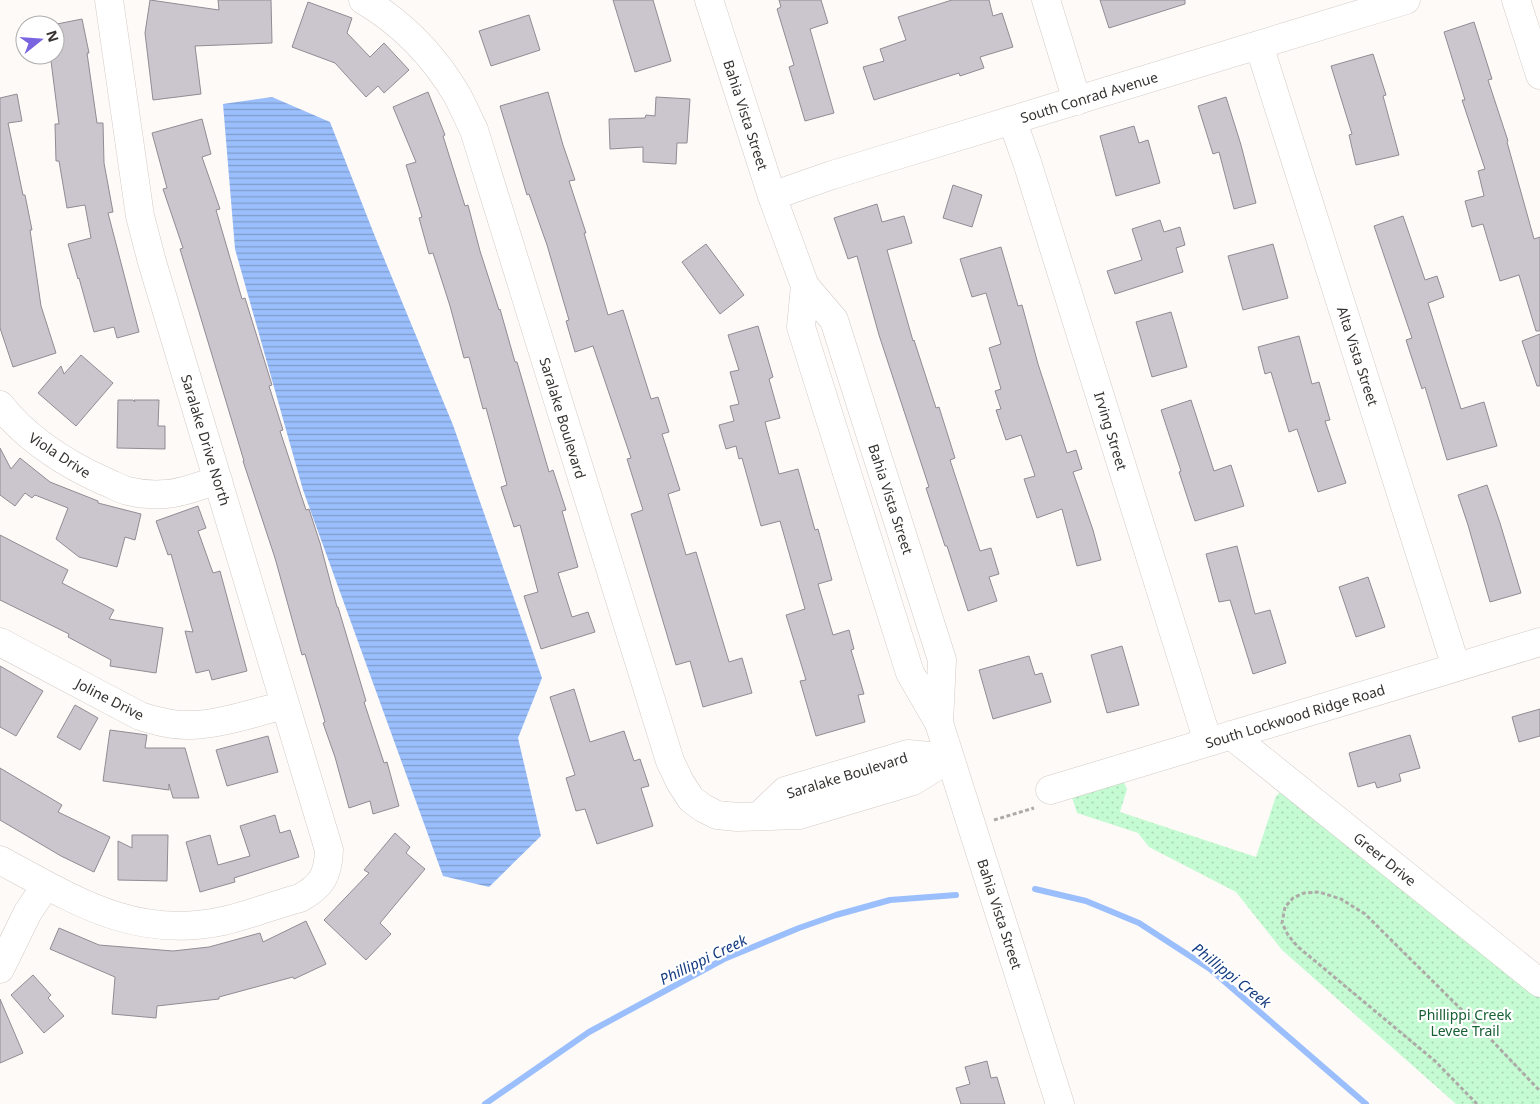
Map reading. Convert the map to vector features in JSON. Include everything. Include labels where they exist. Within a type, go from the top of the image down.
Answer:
[{"type":"street","name":"Saralake Drive North","points":[[46,885],[84,904],[120,918],[154,925],[183,926],[223,921],[300,898],[318,885],[328,866],[329,850],[152,262],[140,216],[109,0]]},
{"type":"street","name":"Saralake Boulevard","points":[[363,0],[404,29],[437,65],[457,96],[474,130],[670,762],[691,798],[703,808],[717,815],[737,817],[799,816],[913,782],[950,758]]},
{"type":"street","name":"Bahia Vista Street","points":[[709,0],[772,196],[805,286],[800,327],[910,673],[939,724],[1060,1104]]},
{"type":"street","points":[[1046,0],[1077,101]]},
{"type":"street","points":[[1516,0],[1540,75]]},
{"type":"street","name":"South Conrad Avenue","points":[[772,196],[841,172],[1259,45],[1392,2]]},
{"type":"street","name":"Alta Vista Street","points":[[1259,45],[1456,667]]},
{"type":"street","name":"Irving Street","points":[[1012,120],[1220,739]]},
{"type":"street","name":"Viola Drive","points":[[0,405],[13,420],[47,449],[80,470],[127,491],[145,494],[178,493],[218,480]]},
{"type":"street","name":"Joline Drive","points":[[0,642],[140,716],[161,722],[186,725],[201,724],[286,705]]},
{"type":"street","name":"South Lockwood Ridge Road","points":[[1044,799],[1220,739],[1540,642]]},
{"type":"street","name":"Greer Drive","points":[[1220,739],[1540,983]]},
{"type":"street","points":[[0,860],[46,885],[28,912],[0,969]]},
{"type":"path","points":[[974,832],[1044,799]]},
{"type":"path","points":[[1477,1104],[1435,1061],[1297,946],[1288,935],[1282,923],[1285,907],[1293,898],[1304,893],[1319,892],[1341,900],[1365,914],[1479,1027],[1540,1091]]},
{"type":"green space","name":"Phillippi Creek Levee Trail","points":[[1122,778],[1127,789],[1120,812],[1256,857],[1276,796],[1284,789],[1540,995],[1540,1104],[1456,1104],[1282,950],[1236,892],[1149,847],[1138,833],[1077,813],[1071,794]]},
{"type":"water","points":[[272,97],[330,122],[453,425],[542,678],[518,738],[541,836],[489,887],[443,876],[303,490],[235,249],[223,104]]},
{"type":"building","points":[[150,0],[219,10],[218,0],[271,0],[272,43],[195,46],[201,94],[153,100],[145,33]]},
{"type":"building","points":[[613,0],[653,0],[671,61],[635,72]]},
{"type":"building","points":[[779,0],[821,0],[828,23],[810,29],[834,113],[805,121],[789,67],[794,65],[777,9],[781,7]]},
{"type":"building","points":[[952,0],[989,0],[993,16],[1002,13],[1013,47],[980,57],[984,68],[960,76],[959,73],[874,100],[863,67],[884,61],[880,49],[906,40],[898,17]]},
{"type":"building","points":[[1100,0],[1185,0],[1185,4],[1109,28]]},
{"type":"building","points":[[308,2],[352,18],[347,33],[370,57],[384,43],[409,70],[384,93],[378,86],[366,97],[335,63],[292,47]]},
{"type":"building","points":[[529,15],[540,50],[491,66],[479,31]]},
{"type":"building","points":[[82,19],[89,53],[87,53],[97,123],[103,123],[104,163],[113,212],[108,213],[139,332],[117,338],[114,327],[94,332],[68,244],[91,238],[85,205],[67,208],[59,161],[56,161],[55,124],[59,124],[52,65],[65,65],[65,22]]},
{"type":"building","points":[[1474,22],[1492,79],[1488,80],[1508,141],[1534,239],[1540,237],[1540,331],[1536,331],[1519,275],[1500,281],[1483,224],[1472,227],[1465,201],[1484,196],[1478,171],[1485,169],[1462,100],[1465,100],[1444,32]]},
{"type":"building","points":[[1373,54],[1386,95],[1383,96],[1399,155],[1356,165],[1349,135],[1352,134],[1331,66]]},
{"type":"building","points":[[428,92],[445,135],[443,136],[465,206],[468,205],[480,251],[500,309],[515,362],[517,362],[549,472],[553,470],[566,510],[562,511],[578,567],[558,573],[572,617],[588,612],[595,632],[541,649],[524,596],[538,592],[520,525],[514,527],[501,487],[507,485],[486,408],[483,409],[469,357],[464,358],[433,253],[429,254],[419,218],[422,217],[406,165],[416,162],[393,107]]},
{"type":"building","points":[[548,92],[575,180],[569,181],[586,233],[584,233],[608,315],[623,310],[651,399],[658,397],[669,432],[662,434],[680,490],[668,494],[686,555],[696,552],[729,662],[742,658],[752,693],[703,707],[690,661],[676,665],[631,514],[643,510],[627,459],[631,458],[593,346],[575,352],[566,321],[569,320],[547,245],[529,194],[527,195],[500,106]]},
{"type":"building","points":[[17,94],[22,121],[8,123],[32,230],[30,230],[41,306],[56,353],[13,367],[0,328],[0,98]]},
{"type":"building","points":[[656,97],[690,99],[687,143],[677,143],[676,164],[643,162],[643,147],[610,149],[609,119],[645,118],[646,115],[655,116]]},
{"type":"building","points":[[1226,97],[1256,203],[1234,209],[1219,152],[1213,154],[1198,106]]},
{"type":"building","points":[[202,119],[211,154],[202,157],[220,209],[216,210],[242,299],[245,298],[272,385],[269,386],[283,430],[280,431],[306,510],[309,509],[320,543],[337,607],[366,701],[364,702],[384,763],[387,762],[399,806],[373,814],[370,801],[349,808],[335,757],[323,723],[325,722],[305,654],[302,655],[275,558],[243,461],[180,249],[183,248],[163,189],[167,188],[152,133]]},
{"type":"building","points":[[1134,126],[1139,143],[1148,140],[1160,183],[1116,196],[1100,136]]},
{"type":"building","points":[[953,185],[982,195],[972,227],[943,218]]},
{"type":"building","points":[[877,204],[882,222],[904,216],[912,243],[887,250],[913,341],[936,408],[939,407],[955,458],[950,460],[980,551],[991,548],[999,574],[989,577],[997,601],[968,611],[926,488],[929,487],[879,335],[857,256],[848,259],[834,218]]},
{"type":"building","points":[[1403,216],[1425,280],[1437,276],[1444,297],[1428,303],[1461,409],[1484,402],[1497,446],[1447,460],[1425,387],[1422,389],[1406,340],[1412,338],[1374,226]]},
{"type":"building","points":[[1160,220],[1164,232],[1180,227],[1185,245],[1176,248],[1183,272],[1115,294],[1107,271],[1142,260],[1132,229]]},
{"type":"building","points":[[706,244],[744,295],[720,314],[682,262]]},
{"type":"building","points":[[1273,244],[1288,298],[1243,310],[1228,256]]},
{"type":"building","points":[[1001,247],[1018,306],[1022,305],[1038,364],[1067,453],[1076,450],[1082,469],[1073,472],[1101,560],[1077,566],[1062,509],[1037,518],[1024,479],[1035,476],[1021,435],[1006,440],[996,410],[1001,409],[995,391],[1001,389],[989,348],[1001,344],[986,293],[972,297],[960,259]]},
{"type":"building","points":[[1171,312],[1187,367],[1152,377],[1136,322]]},
{"type":"building","points":[[758,326],[773,377],[769,379],[780,418],[765,422],[779,474],[798,469],[815,530],[818,529],[832,580],[818,584],[833,635],[849,630],[854,649],[851,650],[864,694],[858,695],[865,722],[816,736],[800,681],[806,680],[786,615],[805,609],[780,521],[761,526],[742,458],[739,459],[736,446],[726,449],[719,425],[734,421],[730,406],[739,404],[730,372],[739,370],[728,335]]},
{"type":"building","points":[[1540,334],[1540,386],[1537,386],[1522,341]]},
{"type":"building","points":[[1299,336],[1312,384],[1319,382],[1330,420],[1325,421],[1346,483],[1318,492],[1297,429],[1289,432],[1271,372],[1265,374],[1258,347]]},
{"type":"building","points":[[81,355],[113,383],[76,426],[38,393],[61,366],[64,374]]},
{"type":"building","points":[[118,400],[133,400],[135,402],[134,400],[159,400],[158,426],[165,426],[165,449],[117,448]]},
{"type":"building","points":[[1191,400],[1214,471],[1231,465],[1244,506],[1195,521],[1161,410]]},
{"type":"building","points":[[0,448],[11,469],[20,458],[50,482],[98,501],[98,503],[141,514],[135,540],[125,537],[117,567],[79,557],[56,539],[68,508],[35,495],[32,498],[25,493],[15,506],[0,495]]},
{"type":"building","points":[[1487,485],[1521,593],[1490,602],[1458,495]]},
{"type":"building","points":[[198,506],[206,528],[198,531],[213,573],[220,571],[247,671],[212,680],[209,670],[196,673],[185,631],[193,632],[171,554],[168,555],[156,521]]},
{"type":"building","points":[[0,535],[68,570],[62,583],[114,610],[109,619],[163,628],[156,673],[110,666],[111,660],[68,637],[69,634],[0,600]]},
{"type":"building","points":[[1237,546],[1255,614],[1270,610],[1286,663],[1253,674],[1230,600],[1219,602],[1206,554]]},
{"type":"building","points":[[1368,577],[1385,627],[1356,637],[1339,587]]},
{"type":"building","points":[[1122,646],[1139,705],[1107,713],[1091,655]]},
{"type":"building","points":[[1029,656],[1035,675],[1042,673],[1051,702],[993,719],[979,670]]},
{"type":"building","points":[[0,666],[43,691],[16,736],[0,727]]},
{"type":"building","points":[[574,689],[590,742],[624,731],[634,761],[640,759],[649,786],[641,788],[653,826],[597,844],[585,809],[576,811],[566,778],[575,775],[550,697]]},
{"type":"building","points":[[75,705],[98,718],[80,750],[57,737]]},
{"type":"building","points":[[1540,709],[1540,736],[1519,742],[1512,717]]},
{"type":"building","points":[[110,730],[147,735],[145,748],[185,748],[199,798],[173,798],[169,784],[169,790],[103,781]]},
{"type":"building","points":[[1410,735],[1420,768],[1399,774],[1401,781],[1377,788],[1375,782],[1358,787],[1349,753]]},
{"type":"building","points":[[268,736],[278,772],[227,786],[216,750]]},
{"type":"building","points":[[0,768],[62,805],[58,812],[110,837],[94,872],[61,856],[0,820]]},
{"type":"building","points":[[275,815],[280,833],[290,830],[299,857],[234,878],[235,882],[200,892],[186,842],[210,835],[218,865],[250,856],[240,826]]},
{"type":"building","points":[[395,833],[410,847],[406,853],[425,869],[380,923],[391,934],[366,960],[324,920],[369,873],[364,870]]},
{"type":"building","points":[[132,835],[168,835],[167,881],[118,880],[118,841],[132,848]]},
{"type":"building","points":[[306,921],[326,964],[294,979],[293,977],[219,997],[219,999],[157,1006],[156,1018],[112,1014],[115,977],[50,949],[59,928],[99,945],[173,951],[209,947],[260,933],[263,942]]},
{"type":"building","points":[[33,975],[51,995],[48,998],[64,1016],[44,1033],[11,995]]},
{"type":"building","points":[[0,999],[23,1053],[0,1063]]},
{"type":"building","points":[[987,1061],[991,1078],[997,1077],[1005,1104],[961,1104],[956,1088],[970,1084],[965,1067]]},
{"type":"waterway","name":"Phillippi Creek","points":[[1035,889],[1086,901],[1139,923],[1210,969],[1366,1104]]},
{"type":"waterway","name":"Phillippi Creek","points":[[485,1104],[589,1032],[724,959],[799,928],[836,915],[890,900],[956,895]]}]
